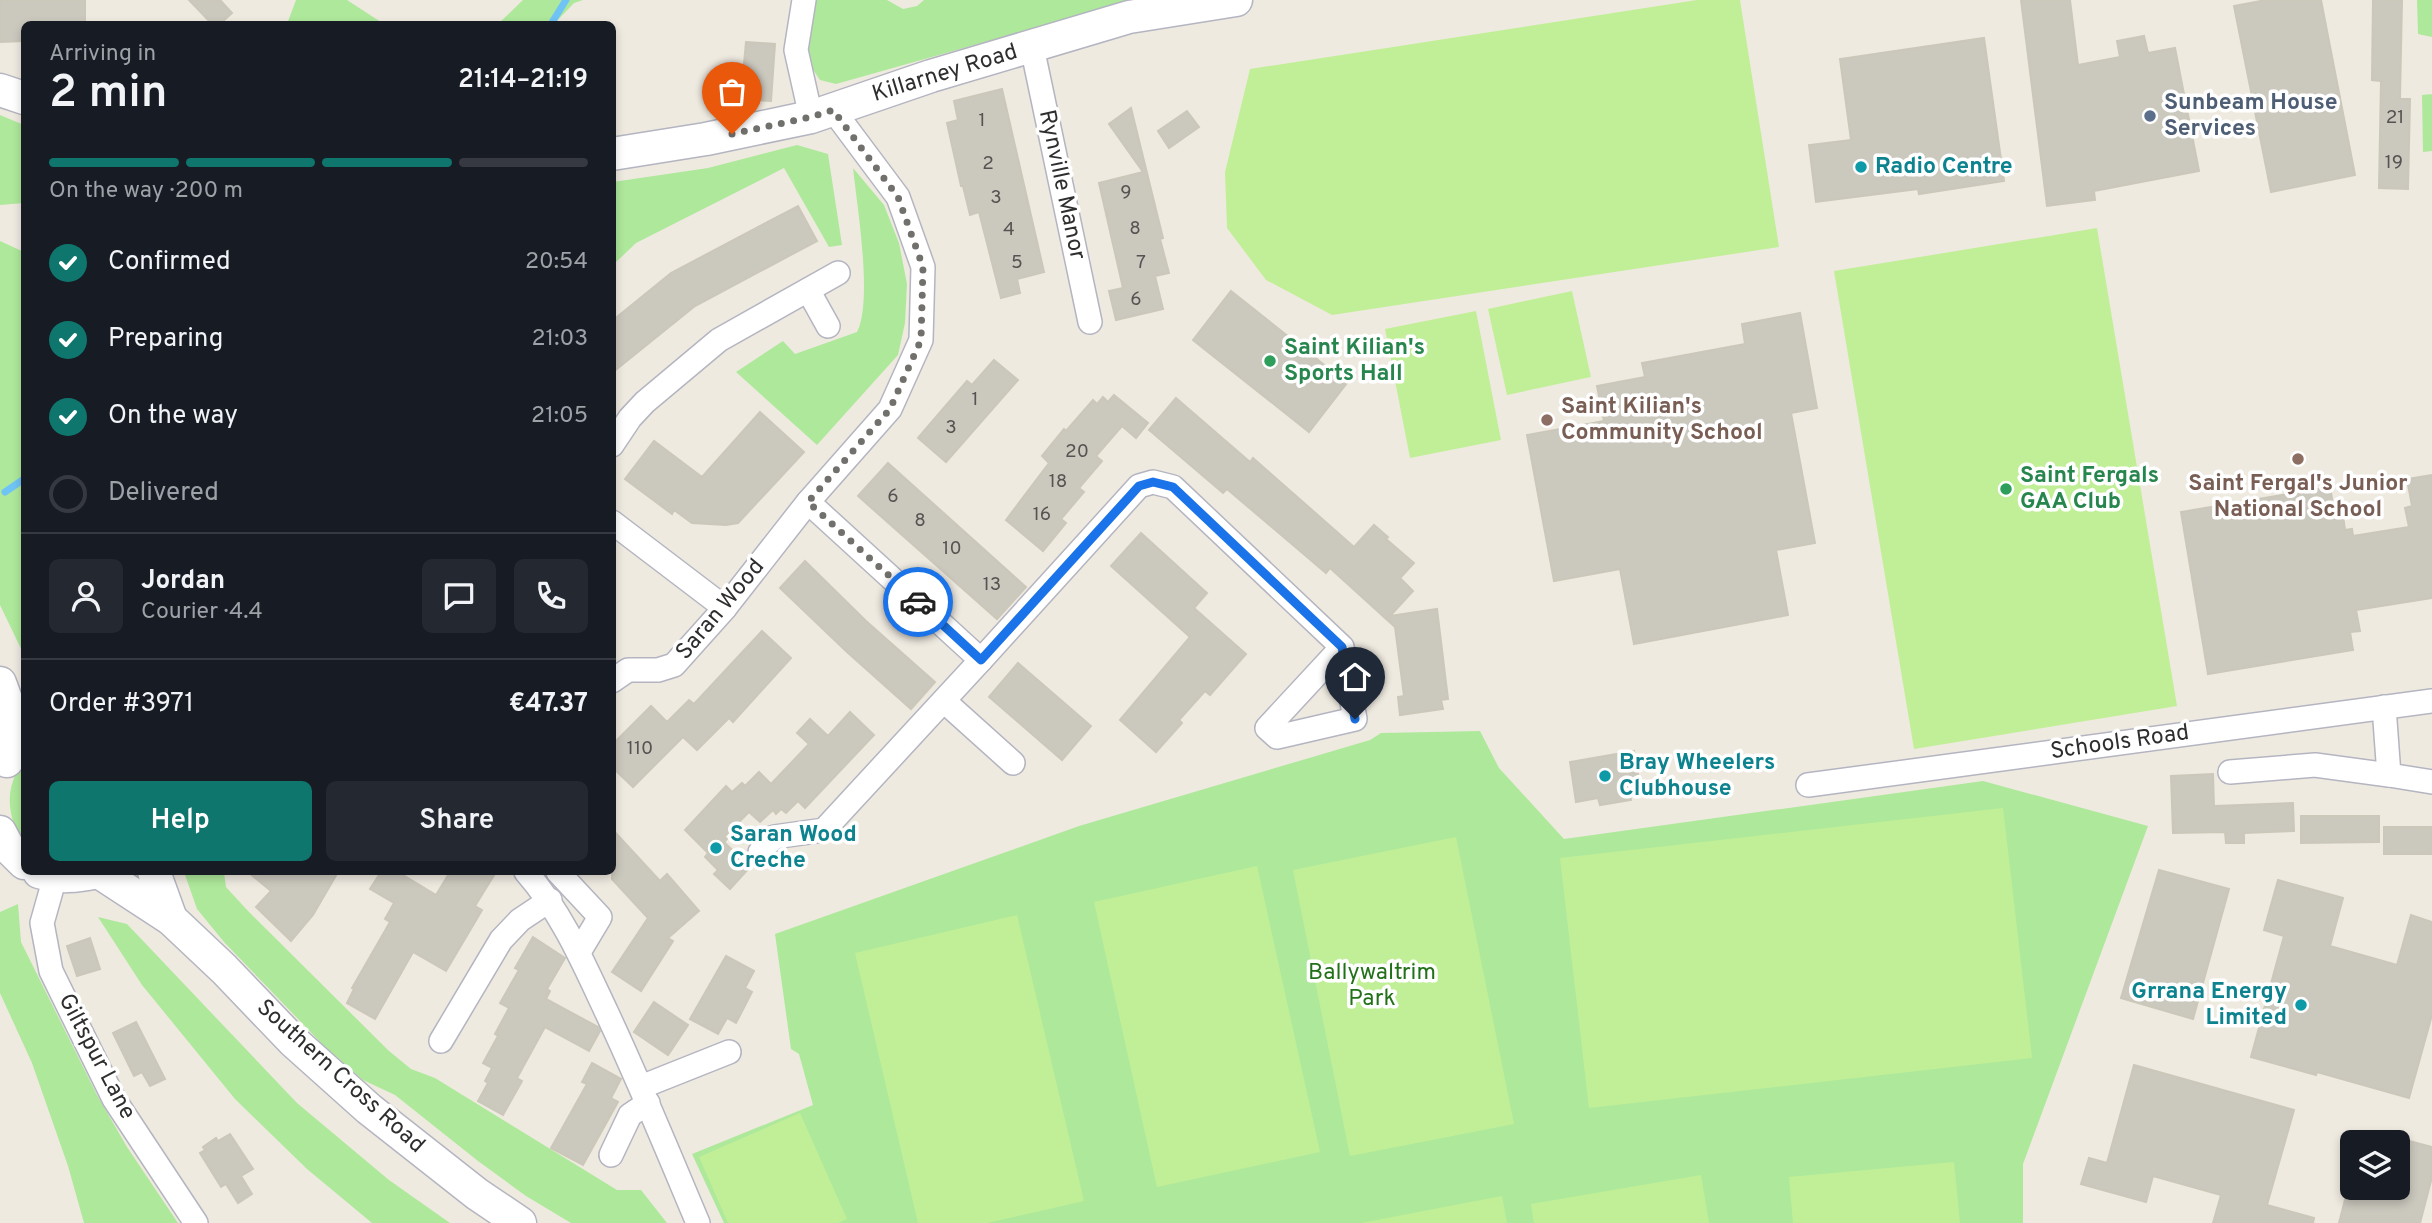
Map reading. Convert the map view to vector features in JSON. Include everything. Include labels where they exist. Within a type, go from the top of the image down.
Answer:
[{"type":"main road","name":"Killarney Road","points":[[616,153],[706,139],[822,114],[931,76],[1171,5],[1236,0]]},
{"type":"main road","points":[[0,90],[21,97]]},
{"type":"main road","points":[[0,667],[21,687]]},
{"type":"main road","points":[[0,683],[7,702],[11,760]]},
{"type":"main road","points":[[0,832],[8,847],[21,860]]},
{"type":"main road","name":"Southern Cross Road","points":[[57,875],[85,875]]},
{"type":"main road","name":"Southern Cross Road","points":[[103,875],[171,919],[293,1041],[369,1109],[477,1194],[520,1223]]},
{"type":"main road","name":"Southern Cross Road","points":[[155,875],[171,919]]},
{"type":"street","points":[[804,0],[796,50],[822,114]]},
{"type":"street","name":"Rynville Manor","points":[[1032,47],[1090,322]]},
{"type":"street","name":"Saran Wood","points":[[616,678],[628,670],[658,670],[674,665],[725,608],[808,502],[890,409],[921,340],[923,267],[898,197],[822,114]]},
{"type":"street","points":[[616,439],[645,402],[719,340],[838,273]]},
{"type":"street","points":[[808,290],[828,326]]},
{"type":"street","points":[[760,852],[774,837],[824,830],[1139,486],[1153,482],[1173,487],[1342,647]]},
{"type":"street","points":[[808,502],[981,660]]},
{"type":"street","points":[[616,525],[725,608]]},
{"type":"street","points":[[944,701],[1013,763]]},
{"type":"street","name":"Schools Road","points":[[1808,785],[2432,701]]},
{"type":"street","points":[[2384,707],[2389,775]]},
{"type":"street","points":[[2230,772],[2315,765],[2432,782]]},
{"type":"street","name":"Giltspur Lane","points":[[47,875],[42,923],[51,971],[114,1099],[196,1223]]},
{"type":"street","points":[[529,875],[550,900],[579,952],[698,1223]]},
{"type":"street","points":[[561,875],[600,917],[579,952]]},
{"type":"street","points":[[441,1041],[501,940],[520,920],[550,900]]},
{"type":"street","points":[[611,1155],[630,1115],[644,1095],[729,1052]]},
{"type":"green space","points":[[296,0],[347,0],[379,21],[288,21]]},
{"type":"green space","points":[[523,0],[583,0],[574,3],[557,21],[501,21]]},
{"type":"green space","points":[[814,0],[887,0],[903,9],[917,6],[924,0],[1134,0],[836,84],[820,80],[806,59]]},
{"type":"green space","points":[[1697,0],[1740,0],[1779,247],[1332,315],[1266,280],[1227,228],[1225,172],[1250,69]]},
{"type":"green space","points":[[2417,0],[2432,0],[2432,37],[2418,34]]},
{"type":"green space","points":[[2432,94],[2432,151],[2423,152],[2422,95]]},
{"type":"green space","points":[[0,115],[21,124],[21,203],[0,205]]},
{"type":"green space","points":[[797,145],[828,154],[842,245],[829,247],[784,168],[636,243],[616,262],[616,182],[708,168]]},
{"type":"green space","points":[[853,168],[884,205],[899,243],[907,284],[905,323],[898,355],[817,445],[736,372],[783,341],[795,354],[857,332],[862,318],[864,276]]},
{"type":"green space","name":"Saint Fergals GAA Club","points":[[2097,228],[2177,706],[1914,749],[1834,271]]},
{"type":"green space","points":[[0,241],[21,251],[21,649],[0,605]]},
{"type":"green space","points":[[1572,291],[1591,377],[1507,395],[1488,309]]},
{"type":"green space","points":[[1476,311],[1501,440],[1410,458],[1385,329]]},
{"type":"green space","name":"Ballywaltrim Park","points":[[1480,731],[1499,768],[1564,839],[1983,781],[2148,826],[2023,1164],[2023,1223],[724,1223],[692,1154],[813,1105],[799,1054],[791,1049],[775,934],[1079,826],[1370,740],[1381,733]]},
{"type":"green space","points":[[21,766],[21,838],[14,824],[10,803],[10,792]]},
{"type":"green space","points":[[2003,808],[2032,1058],[1589,1108],[1560,858]]},
{"type":"green space","points":[[1456,837],[1514,1124],[1350,1156],[1293,870]]},
{"type":"green space","points":[[1257,866],[1320,1152],[1157,1187],[1094,902]]},
{"type":"green space","points":[[185,875],[224,875],[226,887],[248,911],[389,1051],[411,1069],[435,1078],[617,1190],[641,1190],[667,1223],[571,1223],[526,1196],[395,1095],[363,1080],[324,1046],[224,942],[197,909]]},
{"type":"green space","points":[[18,904],[21,942],[97,1095],[127,1147],[178,1223],[84,1223],[68,1166],[32,1063],[0,993],[0,912]]},
{"type":"green space","points":[[1017,915],[1084,1201],[987,1223],[918,1223],[855,953]]},
{"type":"green space","points":[[98,917],[127,924],[297,1103],[389,1180],[450,1223],[372,1223],[307,1169],[235,1099],[142,985]]},
{"type":"green space","points":[[800,1113],[847,1219],[838,1223],[728,1223],[699,1157]]},
{"type":"green space","points":[[1954,1162],[1960,1223],[1793,1223],[1789,1177]]},
{"type":"green space","points":[[1701,1175],[1709,1223],[1534,1223],[1531,1204]]},
{"type":"green space","points":[[1502,1196],[1507,1223],[1361,1223]]},
{"type":"building","points":[[0,0],[85,0],[85,21],[21,21],[21,41],[0,42]]},
{"type":"building","points":[[189,0],[220,0],[232,13],[223,21],[209,21]]},
{"type":"building","points":[[2021,0],[2070,0],[2078,65],[2120,57],[2117,41],[2144,36],[2148,53],[2175,48],[2199,171],[2094,191],[2095,200],[2047,206]]},
{"type":"building","points":[[2266,0],[2321,0],[2355,175],[2271,192],[2234,6]]},
{"type":"building","points":[[2373,0],[2402,0],[2400,99],[2410,99],[2408,189],[2379,188],[2381,81],[2372,80]]},
{"type":"building","points":[[1984,38],[2004,181],[1919,194],[1918,189],[1816,202],[1809,145],[1851,140],[1840,59]]},
{"type":"building","points":[[746,42],[775,44],[771,101],[725,98],[726,72],[743,74]]},
{"type":"building","points":[[1002,89],[1044,272],[1017,279],[1020,293],[1001,298],[979,212],[970,215],[961,186],[947,123],[958,120],[954,101]]},
{"type":"building","points":[[1131,108],[1169,273],[1155,276],[1163,309],[1116,320],[1109,291],[1123,288],[1099,183],[1143,172],[1109,124]]},
{"type":"building","points":[[1187,111],[1199,127],[1169,148],[1158,131]]},
{"type":"building","points":[[798,206],[817,241],[695,306],[616,370],[616,318],[671,273]]},
{"type":"building","name":"Saint Kilian's Sports Hall","points":[[1231,291],[1347,383],[1309,432],[1193,340]]},
{"type":"building","points":[[1800,313],[1817,408],[1791,413],[1815,543],[1776,550],[1788,615],[1634,644],[1620,569],[1554,581],[1527,435],[1604,421],[1597,386],[1645,377],[1642,363],[1745,344],[1742,324]]},
{"type":"building","points":[[994,360],[1018,380],[946,462],[918,438],[967,381],[972,385]]},
{"type":"building","points":[[1114,395],[1148,423],[1136,438],[1122,426],[1096,456],[1102,461],[1079,488],[1084,492],[1061,519],[1066,523],[1043,551],[1006,520],[1049,463],[1042,456],[1064,429],[1066,431],[1093,400],[1097,404],[1103,397],[1108,402]]},
{"type":"building","points":[[1176,398],[1250,462],[1253,458],[1354,547],[1374,525],[1414,563],[1400,578],[1413,591],[1390,616],[1437,609],[1448,699],[1441,700],[1443,709],[1400,715],[1398,697],[1404,696],[1395,627],[1330,568],[1326,573],[1227,489],[1223,493],[1149,430]]},
{"type":"building","points":[[760,412],[804,452],[738,523],[692,523],[674,510],[672,514],[625,479],[654,441],[702,477]]},
{"type":"building","points":[[888,463],[1026,587],[997,619],[858,496]]},
{"type":"building","points":[[2432,475],[2432,598],[2356,610],[2360,631],[2350,632],[2353,650],[2208,674],[2181,512],[2330,487],[2335,517],[2343,516],[2345,530],[2352,529],[2353,536],[2409,527],[2405,508],[2412,506],[2407,479]]},
{"type":"building","points":[[1141,533],[1207,593],[1194,608],[1246,654],[1210,695],[1205,691],[1179,720],[1182,723],[1156,752],[1120,720],[1190,637],[1111,566]]},
{"type":"building","points":[[805,561],[866,621],[935,682],[911,709],[780,588]]},
{"type":"building","points":[[762,631],[791,658],[733,722],[729,718],[697,750],[683,737],[633,787],[616,771],[616,741],[651,706],[667,722],[689,700],[694,704]]},
{"type":"building","points":[[1018,663],[1091,726],[1062,760],[989,697]]},
{"type":"building","points":[[850,712],[874,735],[805,808],[798,801],[786,813],[781,809],[776,814],[773,810],[760,822],[749,812],[724,837],[727,839],[724,842],[750,867],[730,889],[714,874],[718,870],[705,857],[708,853],[685,830],[726,786],[732,792],[742,783],[745,786],[759,772],[771,784],[809,744],[797,733],[810,719],[828,736]]},
{"type":"building","name":"Bray Wheelers Clubhouse","points":[[1634,751],[1641,791],[1630,793],[1631,800],[1600,805],[1598,798],[1576,802],[1570,762]]},
{"type":"building","points":[[2213,774],[2214,806],[2293,803],[2294,831],[2244,833],[2244,843],[2226,843],[2225,832],[2173,833],[2171,776]]},
{"type":"building","points":[[2301,816],[2379,816],[2379,842],[2301,843]]},
{"type":"building","points":[[2384,827],[2432,827],[2432,854],[2384,854]]},
{"type":"building","points":[[616,833],[660,881],[667,874],[699,911],[668,938],[673,941],[641,991],[612,972],[648,918],[612,879],[612,875],[616,875]]},
{"type":"building","points":[[2159,870],[2229,889],[2193,1019],[2121,998]]},
{"type":"building","points":[[252,875],[336,875],[313,915],[291,941],[256,907],[271,891]]},
{"type":"building","points":[[379,875],[403,875],[436,895],[448,875],[494,875],[475,906],[482,910],[446,971],[413,952],[375,1019],[347,1003],[354,989],[352,988],[390,922],[385,919],[394,903],[370,889]]},
{"type":"building","points":[[2278,880],[2343,898],[2330,946],[2397,965],[2411,915],[2432,922],[2432,1015],[2409,1098],[2251,1057],[2284,936],[2264,930]]},
{"type":"building","points":[[533,937],[565,958],[547,989],[550,991],[546,999],[598,1027],[600,1031],[589,1051],[545,1027],[517,1078],[522,1081],[503,1115],[478,1101],[488,1083],[485,1081],[492,1068],[483,1063],[509,1008],[500,1003],[519,970],[515,968]]},
{"type":"building","points":[[90,938],[100,969],[77,976],[67,946]]},
{"type":"building","points":[[726,956],[754,971],[745,988],[752,992],[736,1023],[727,1018],[718,1034],[690,1019]]},
{"type":"building","points":[[654,1002],[688,1025],[668,1055],[634,1032]]},
{"type":"building","points":[[136,1022],[165,1079],[150,1086],[142,1072],[134,1076],[113,1033]]},
{"type":"building","points":[[592,1063],[621,1079],[611,1098],[618,1102],[583,1165],[551,1148],[587,1084],[582,1082]]},
{"type":"building","points":[[2134,1065],[2294,1110],[2267,1205],[2314,1218],[2313,1223],[2213,1223],[2221,1195],[2153,1176],[2146,1202],[2081,1184],[2089,1158],[2107,1163]]},
{"type":"building","points":[[230,1134],[253,1169],[241,1176],[252,1194],[238,1203],[226,1184],[221,1187],[200,1153],[205,1150],[203,1147],[216,1138],[218,1141]]},
{"type":"building","points":[[2410,1141],[2432,1147],[2432,1177],[2420,1223],[2339,1223],[2345,1200],[2410,1200]]},
{"type":"waterway","points":[[553,21],[566,0]]},
{"type":"waterway","points":[[5,492],[21,481]]},
{"type":"way so far","points":[[732,134],[833,110],[898,197],[923,267],[921,340],[890,409],[808,502],[918,602]]},
{"type":"place","name":"Sunbeam House Services","points":[[2150,116]]},
{"type":"place","name":"Radio Centre","points":[[1861,167]]},
{"type":"place","name":"Saint Kilian's Sports Hall","points":[[1270,361]]},
{"type":"place","name":"Saint Kilian's Community School","points":[[1547,420]]},
{"type":"place","name":"Saint Fergal's Junior National School","points":[[2298,459]]},
{"type":"place","name":"Saint Fergals GAA Club","points":[[2006,489]]},
{"type":"place","name":"Bray Wheelers Clubhouse","points":[[1605,776]]},
{"type":"place","name":"Saran Wood Creche","points":[[716,848]]},
{"type":"place","name":"Grrana Energy Limited","points":[[2301,1005]]},
{"type":"route","points":[[918,602],[981,660],[1139,486],[1153,482],[1173,487],[1342,647],[1355,719]]}]
